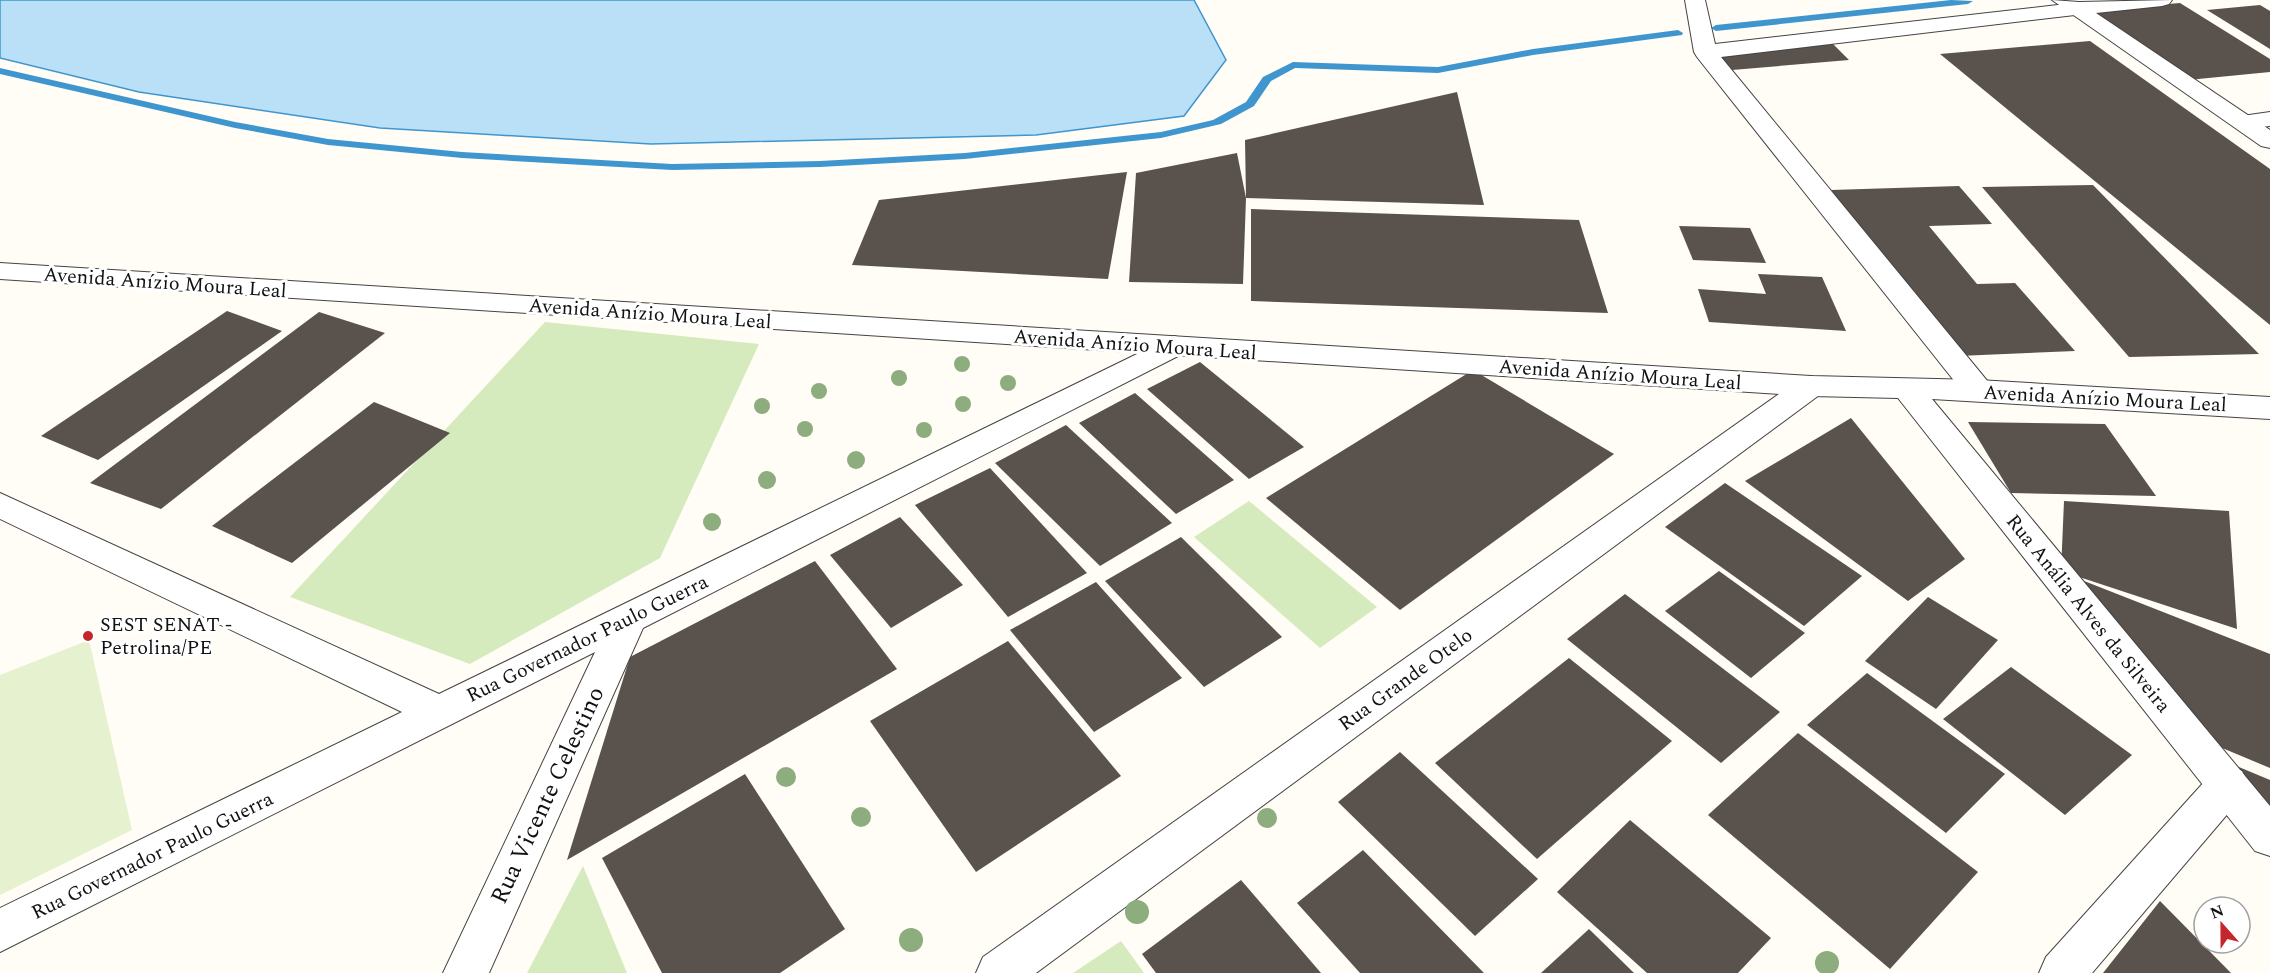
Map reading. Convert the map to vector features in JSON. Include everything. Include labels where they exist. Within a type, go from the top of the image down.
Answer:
[{"type":"street","points":[[1695,0],[1705,52],[1978,390]]},
{"type":"street","points":[[1705,52],[2069,5],[2162,0]]},
{"type":"street","points":[[2069,5],[2270,141]]},
{"type":"street","points":[[2243,122],[2270,119]]},
{"type":"street","name":"Avenida Anízio Moura Leal","points":[[0,271],[1811,386],[1978,390],[2270,408]]},
{"type":"street","name":"Rua Governador Paulo Guerra","points":[[0,931],[1174,346]]},
{"type":"street","name":"Rua Grande Otelo","points":[[999,973],[1811,386]]},
{"type":"street","name":"Rua Anália Alves da Silveira","points":[[1907,389],[2270,837]]},
{"type":"street","points":[[0,505],[440,712]]},
{"type":"street","name":"Rua Vicente Celestino","points":[[466,973],[629,618]]},
{"type":"street","points":[[2062,973],[2228,784]]},
{"type":"green space","points":[[545,322],[759,344],[660,558],[470,664],[290,597]]},
{"type":"green space","points":[[1249,501],[1377,607],[1320,648],[1194,537]]},
{"type":"green space","points":[[89,640],[132,830],[0,895],[0,675]]},
{"type":"green space","points":[[583,866],[627,973],[527,973]]},
{"type":"green space","points":[[1121,941],[1144,973],[1073,973]]},
{"type":"water","points":[[0,0],[1194,0],[1226,60],[1184,116],[1036,135],[651,144],[380,128],[139,92],[0,58]]},
{"type":"building","points":[[2180,3],[2270,59],[2270,72],[2188,80],[2087,11]]},
{"type":"building","points":[[2260,5],[2270,11],[2270,49],[2207,10]]},
{"type":"building","points":[[2090,41],[2270,169],[2270,325],[1940,54]]},
{"type":"building","points":[[1832,43],[1849,60],[1732,70],[1721,57]]},
{"type":"building","points":[[1457,92],[1484,205],[1246,198],[1245,140]]},
{"type":"building","points":[[1237,153],[1246,198],[1243,284],[1129,282],[1136,173]]},
{"type":"building","points":[[1127,172],[1108,279],[852,265],[879,200]]},
{"type":"building","points":[[2093,185],[2259,354],[2129,357],[1982,187]]},
{"type":"building","points":[[1959,186],[1992,224],[1929,226],[1977,284],[2015,283],[2075,351],[1958,356],[1831,190]]},
{"type":"building","points":[[1251,209],[1579,220],[1608,313],[1251,301]]},
{"type":"building","points":[[1679,226],[1750,228],[1766,263],[1693,260]]},
{"type":"building","points":[[1758,274],[1822,277],[1846,331],[1709,322],[1698,289],[1766,294]]},
{"type":"building","points":[[227,311],[282,331],[98,460],[41,436]]},
{"type":"building","points":[[319,312],[385,333],[161,509],[90,483]]},
{"type":"building","points":[[1200,362],[1304,447],[1249,479],[1147,389]]},
{"type":"building","points":[[1473,370],[1614,454],[1400,610],[1266,498]]},
{"type":"building","points":[[1135,393],[1234,480],[1176,514],[1079,423]]},
{"type":"building","points":[[374,402],[450,433],[292,563],[212,526]]},
{"type":"building","points":[[1851,418],[1965,559],[1908,601],[1745,481]]},
{"type":"building","points":[[1968,422],[2105,424],[2156,496],[2011,493]]},
{"type":"building","points":[[1066,425],[1172,523],[1100,566],[995,463]]},
{"type":"building","points":[[990,468],[1087,573],[1008,617],[915,505]]},
{"type":"building","points":[[1725,483],[1862,576],[1804,626],[1665,527]]},
{"type":"building","points":[[2064,501],[2229,511],[2237,629],[2061,571]]},
{"type":"building","points":[[900,517],[963,585],[891,628],[830,555]]},
{"type":"building","points":[[1181,537],[1282,637],[1204,687],[1105,581]]},
{"type":"building","points":[[815,561],[897,669],[567,860],[630,657]]},
{"type":"building","points":[[1719,571],[1805,633],[1751,678],[1665,611]]},
{"type":"building","points":[[2079,579],[2270,654],[2270,768],[2215,745]]},
{"type":"building","points":[[1096,582],[1182,678],[1094,732],[1010,630]]},
{"type":"building","points":[[1625,594],[1780,712],[1721,763],[1567,639]]},
{"type":"building","points":[[1928,597],[1998,640],[1936,709],[1865,661]]},
{"type":"building","points":[[1008,641],[1121,776],[976,872],[870,721]]},
{"type":"building","points":[[1569,658],[1672,741],[1537,859],[1435,763]]},
{"type":"building","points":[[2011,667],[2132,755],[2065,815],[1943,719]]},
{"type":"building","points":[[1867,673],[2005,774],[1946,833],[1807,725]]},
{"type":"building","points":[[1798,733],[1978,872],[1890,969],[1708,815]]},
{"type":"building","points":[[1400,752],[1538,879],[1475,936],[1338,802]]},
{"type":"building","points":[[2234,765],[2270,780],[2270,808]]},
{"type":"building","points":[[745,774],[845,929],[780,973],[662,973],[602,858]]},
{"type":"building","points":[[1630,820],[1771,938],[1738,973],[1647,973],[1557,892]]},
{"type":"building","points":[[1363,850],[1484,973],[1360,973],[1297,903]]},
{"type":"building","points":[[1241,880],[1321,973],[1156,973],[1142,954]]},
{"type":"building","points":[[2160,901],[2192,933],[2192,955],[2213,955],[2231,973],[2103,973]]},
{"type":"building","points":[[1589,929],[1634,973],[1541,973]]},
{"type":"waterway","points":[[1716,28],[1968,1]]},
{"type":"waterway","points":[[0,71],[235,125],[328,142],[462,155],[672,167],[820,164],[965,156],[1161,135],[1217,122],[1250,104],[1267,79],[1293,65],[1438,70],[1533,52],[1678,33]]},
{"type":"place","name":"SEST SENAT - Petrolina/PE","points":[[88,636]]}]
